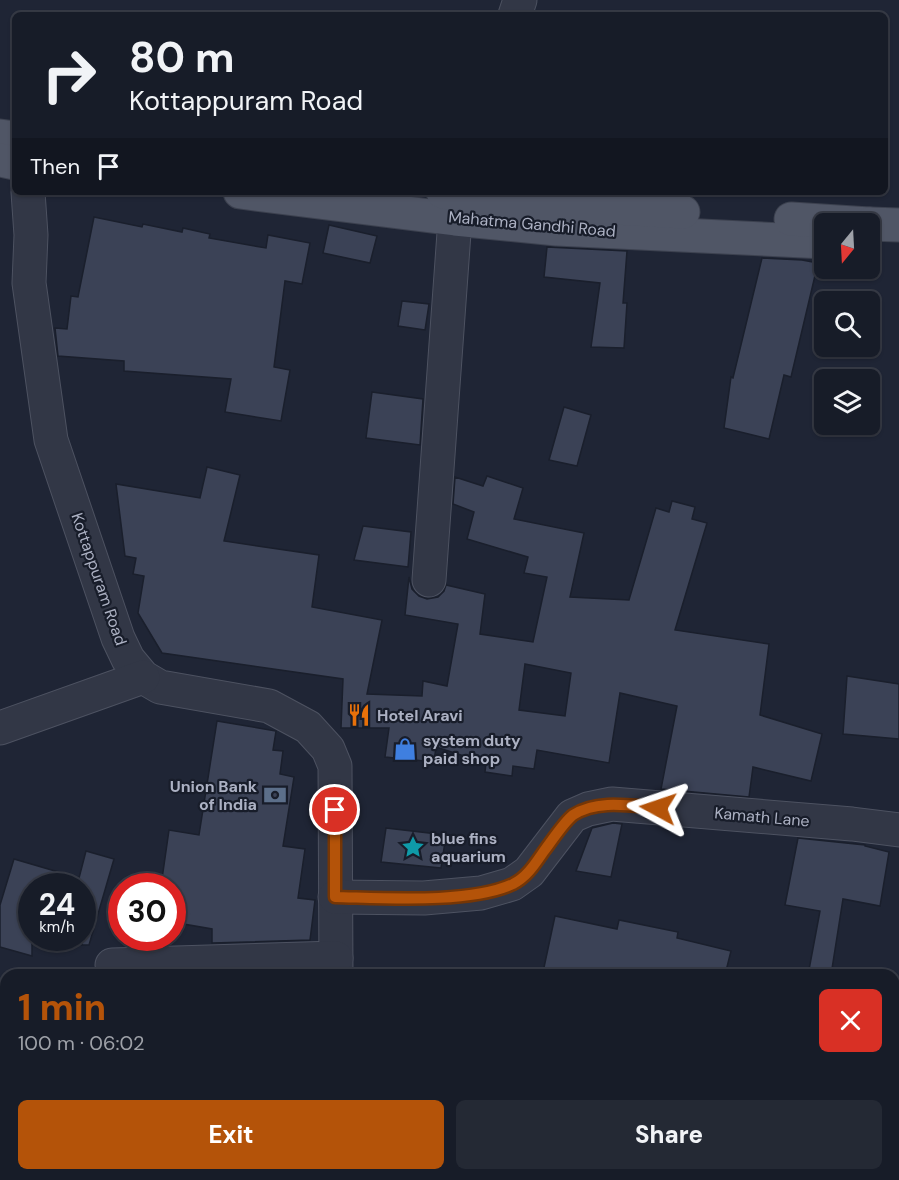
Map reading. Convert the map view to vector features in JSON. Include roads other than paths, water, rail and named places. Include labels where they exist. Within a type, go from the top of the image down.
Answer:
[{"type":"main road","name":"Mahatma Gandhi Road","points":[[332,195],[532,203],[814,221]]},
{"type":"main road","name":"Mahatma Gandhi Road","points":[[455,199],[557,229],[814,241]]},
{"type":"main road","name":"Mahatma Gandhi Road","points":[[880,224],[899,225]]},
{"type":"main road","points":[[880,244],[899,245]]},
{"type":"street","name":"Kottappuram Road","points":[[28,195],[31,235],[29,283],[51,440],[118,638],[128,659],[143,677],[160,687],[269,706],[308,728],[328,749],[335,766],[335,897],[342,969]]},
{"type":"street","points":[[429,580],[455,199]]},
{"type":"street","points":[[0,728],[143,677]]},
{"type":"street","name":"Kamath Lane","points":[[335,897],[424,898],[481,893],[513,884],[530,872],[572,816],[588,809],[612,804],[899,830]]},
{"type":"street","points":[[112,965],[296,969]]},
{"type":"place","name":"Hotel Aravi","points":[[359,715]]},
{"type":"place","name":"system duty paid shop","points":[[405,749]]},
{"type":"place","name":"Union Bank of India","points":[[275,795]]},
{"type":"place","name":"blue fins aquarium","points":[[413,847]]}]
